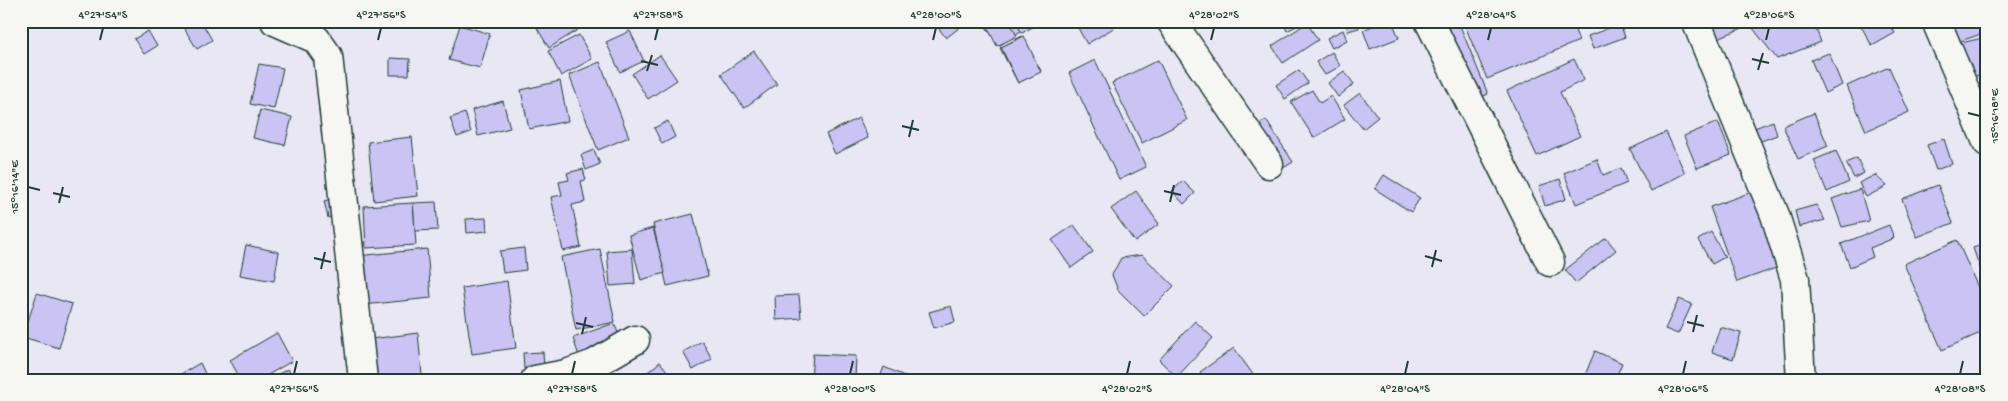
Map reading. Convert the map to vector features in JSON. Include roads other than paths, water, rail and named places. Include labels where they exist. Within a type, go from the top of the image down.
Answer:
[{"type":"street","points":[[275,21],[316,39],[328,56],[363,380]]},
{"type":"street","points":[[1171,21],[1270,164]]},
{"type":"street","points":[[1429,21],[1550,262]]},
{"type":"street","points":[[1696,21],[1775,215],[1795,279],[1801,380]]},
{"type":"street","points":[[1936,21],[1987,142]]},
{"type":"street","points":[[535,380],[566,374],[594,364],[635,340]]}]
